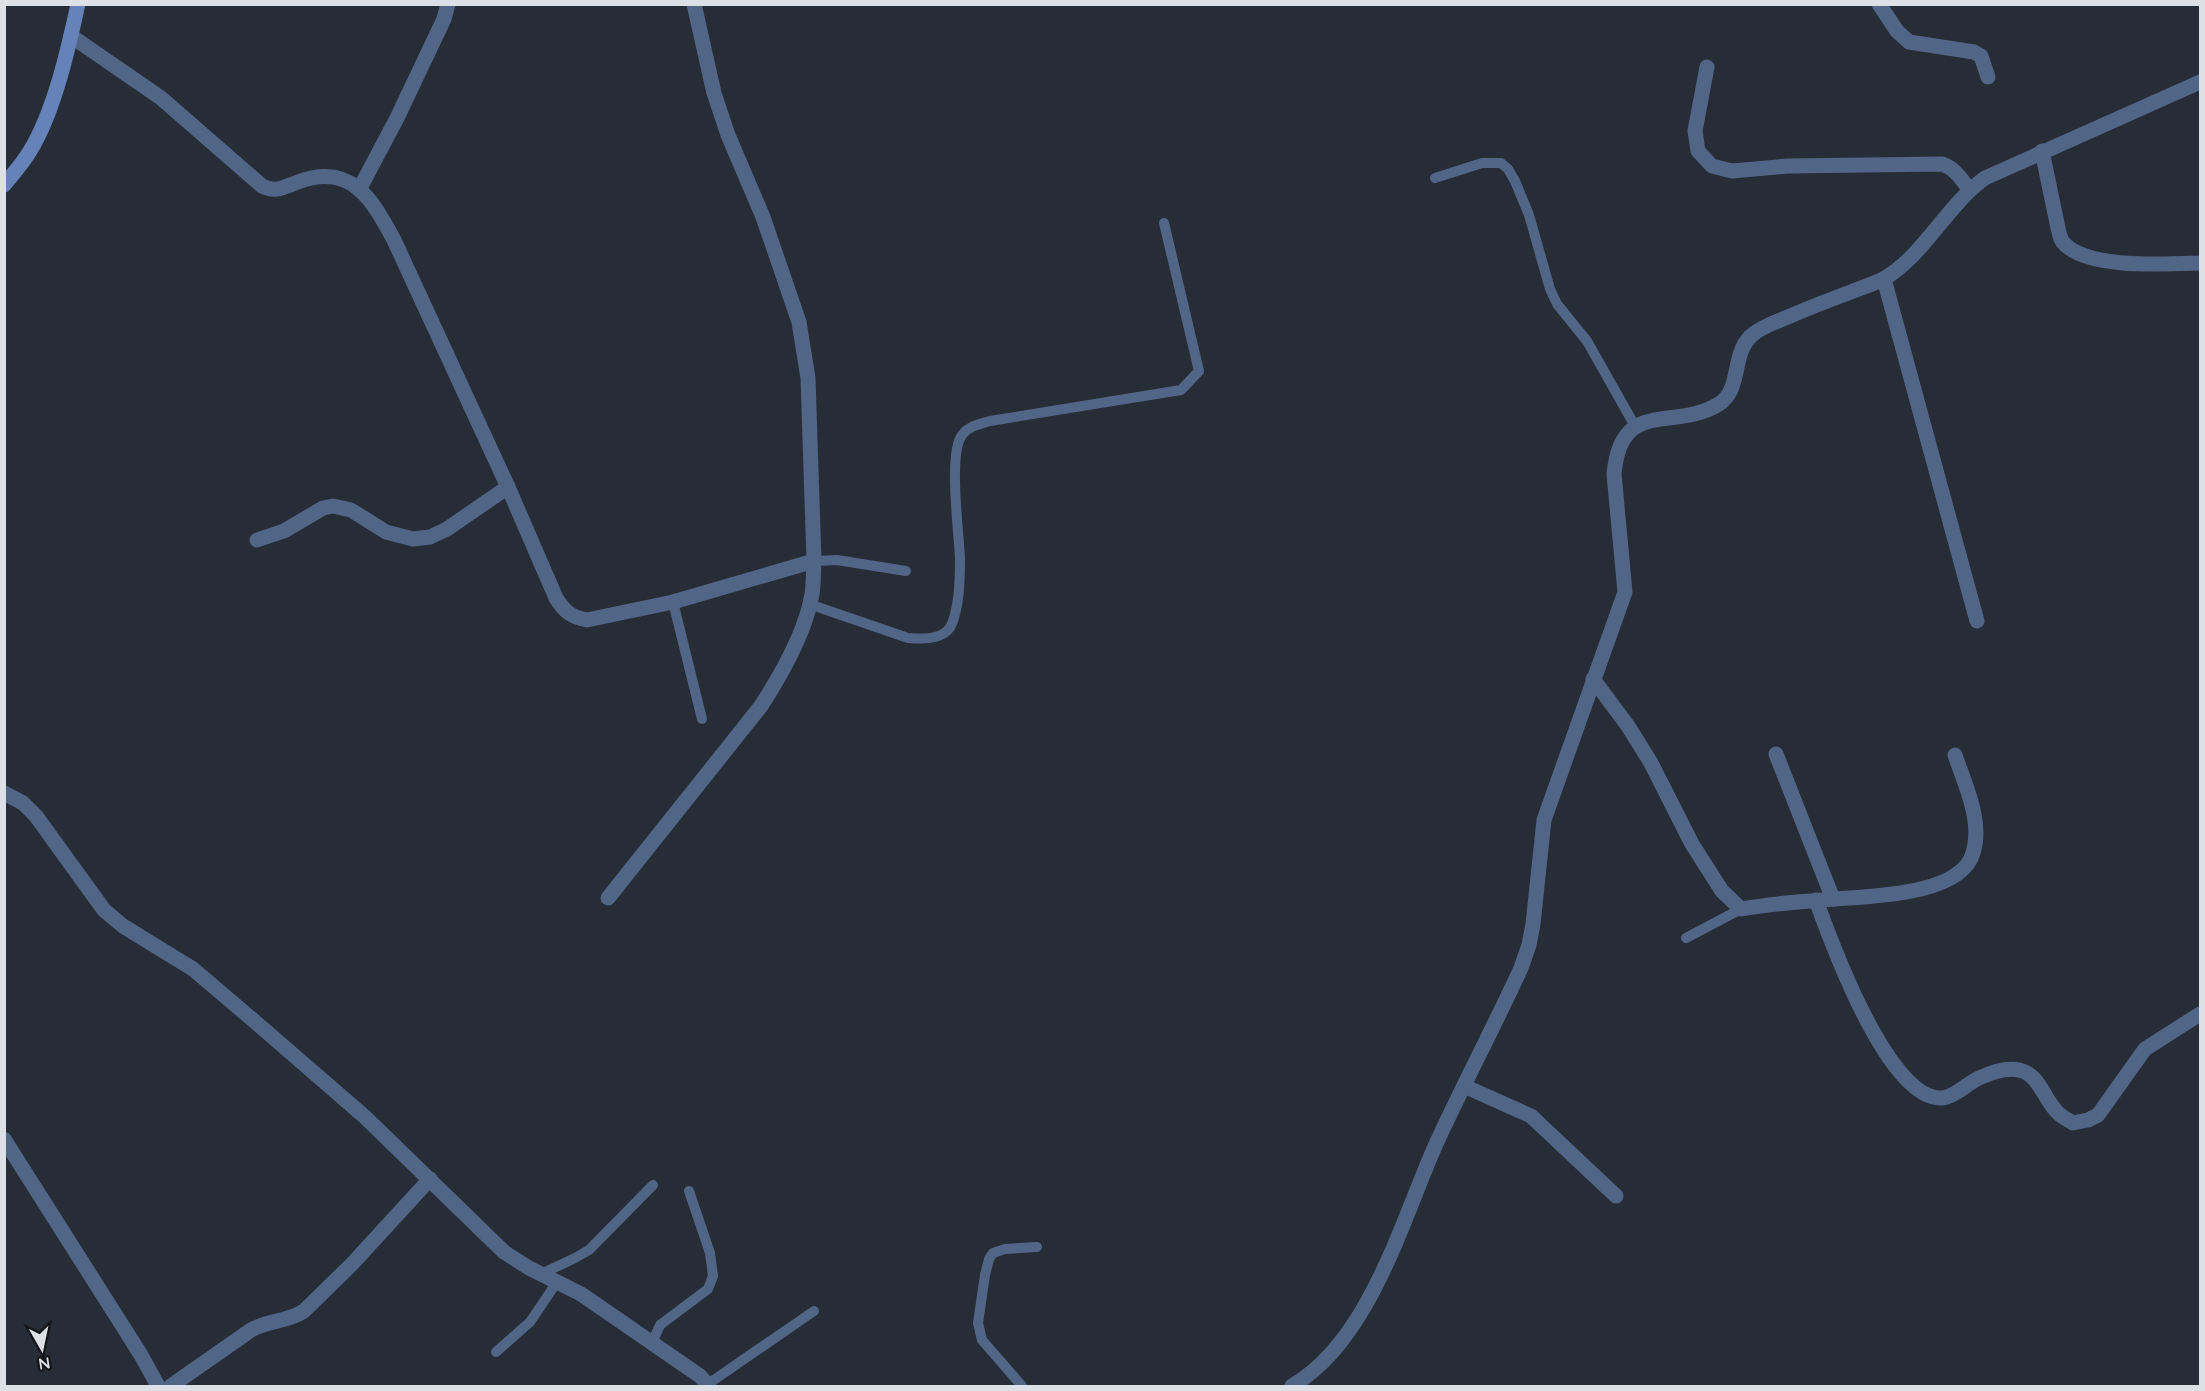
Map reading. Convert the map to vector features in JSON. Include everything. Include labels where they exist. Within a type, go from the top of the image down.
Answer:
[{"type":"main road","points":[[4,185],[30,151],[45,121],[71,36],[78,4]]},
{"type":"street","points":[[360,188],[397,118],[444,19],[448,4]]},
{"type":"street","points":[[608,898],[775,684],[806,617],[814,561],[808,378],[799,322],[763,217],[728,135],[714,93],[694,4]]},
{"type":"street","points":[[1879,4],[1903,38],[1909,42],[1974,52],[1981,56],[1988,77]]},
{"type":"street","points":[[71,36],[161,98],[262,186],[271,190],[279,190],[302,180],[326,176],[338,177],[360,188],[378,210],[394,240],[556,597],[564,610],[574,618],[600,619],[673,602],[814,561]]},
{"type":"street","points":[[1707,66],[1695,131],[1698,151],[1712,166],[1732,171],[1788,165],[1836,167],[1942,164],[1955,171],[1970,189]]},
{"type":"street","points":[[1292,1386],[1313,1372],[1351,1330],[1372,1293],[1437,1143],[1521,968],[1529,945],[1536,900],[1544,820],[1625,592],[1614,474],[1619,446],[1624,436],[1635,426],[1643,423],[1693,413],[1717,405],[1727,397],[1732,388],[1739,356],[1751,336],[1757,331],[1804,310],[1884,279],[1921,247],[1945,215],[1970,189],[1985,178],[2200,82]]},
{"type":"street","points":[[2043,151],[2061,240],[2068,247],[2081,254],[2111,263],[2200,263]]},
{"type":"street","points":[[1884,279],[1977,621]]},
{"type":"street","points":[[256,540],[284,531],[323,508],[333,506],[351,510],[386,532],[413,539],[429,537],[447,529],[508,487]]},
{"type":"street","points":[[1593,679],[1628,726],[1651,763],[1692,844],[1722,891],[1741,909],[1917,890],[1943,882],[1958,874],[1968,866],[1975,845],[1976,824],[1955,755]]},
{"type":"street","points":[[1776,754],[1833,899]]},
{"type":"street","points":[[4,793],[23,803],[36,816],[104,910],[123,926],[193,969],[365,1116],[504,1252],[581,1294],[700,1376],[708,1385]]},
{"type":"street","points":[[1816,900],[1837,957],[1880,1045],[1914,1086],[1934,1096],[1945,1098],[1957,1093],[1978,1078],[1998,1071],[2015,1069],[2028,1073],[2058,1114],[2073,1123],[2088,1120],[2098,1115],[2104,1108],[2145,1049],[2200,1014]]},
{"type":"street","points":[[1464,1086],[1531,1116],[1616,1196]]},
{"type":"street","points":[[4,1139],[141,1355],[158,1386]]},
{"type":"street","points":[[171,1386],[263,1323],[296,1316],[304,1311],[352,1264],[430,1179]]},
{"type":"lane","points":[[1435,178],[1482,163],[1501,163],[1508,169],[1529,215],[1550,290],[1557,304],[1587,340],[1635,426]]},
{"type":"lane","points":[[809,604],[908,638],[937,637],[948,631],[954,621],[959,589],[955,467],[957,444],[962,435],[970,427],[990,420],[1181,390],[1199,371],[1164,223]]},
{"type":"lane","points":[[814,561],[837,560],[906,571]]},
{"type":"lane","points":[[673,602],[702,719]]},
{"type":"lane","points":[[1686,938],[1741,909]]},
{"type":"lane","points":[[541,1274],[589,1250],[653,1185]]},
{"type":"lane","points":[[652,1342],[660,1325],[708,1289],[713,1276],[710,1253],[689,1191]]},
{"type":"lane","points":[[1022,1386],[982,1340],[978,1323],[985,1275],[993,1253],[1005,1249],[1037,1247]]},
{"type":"lane","points":[[496,1352],[530,1322],[557,1282]]},
{"type":"lane","points":[[708,1385],[813,1311]]}]
